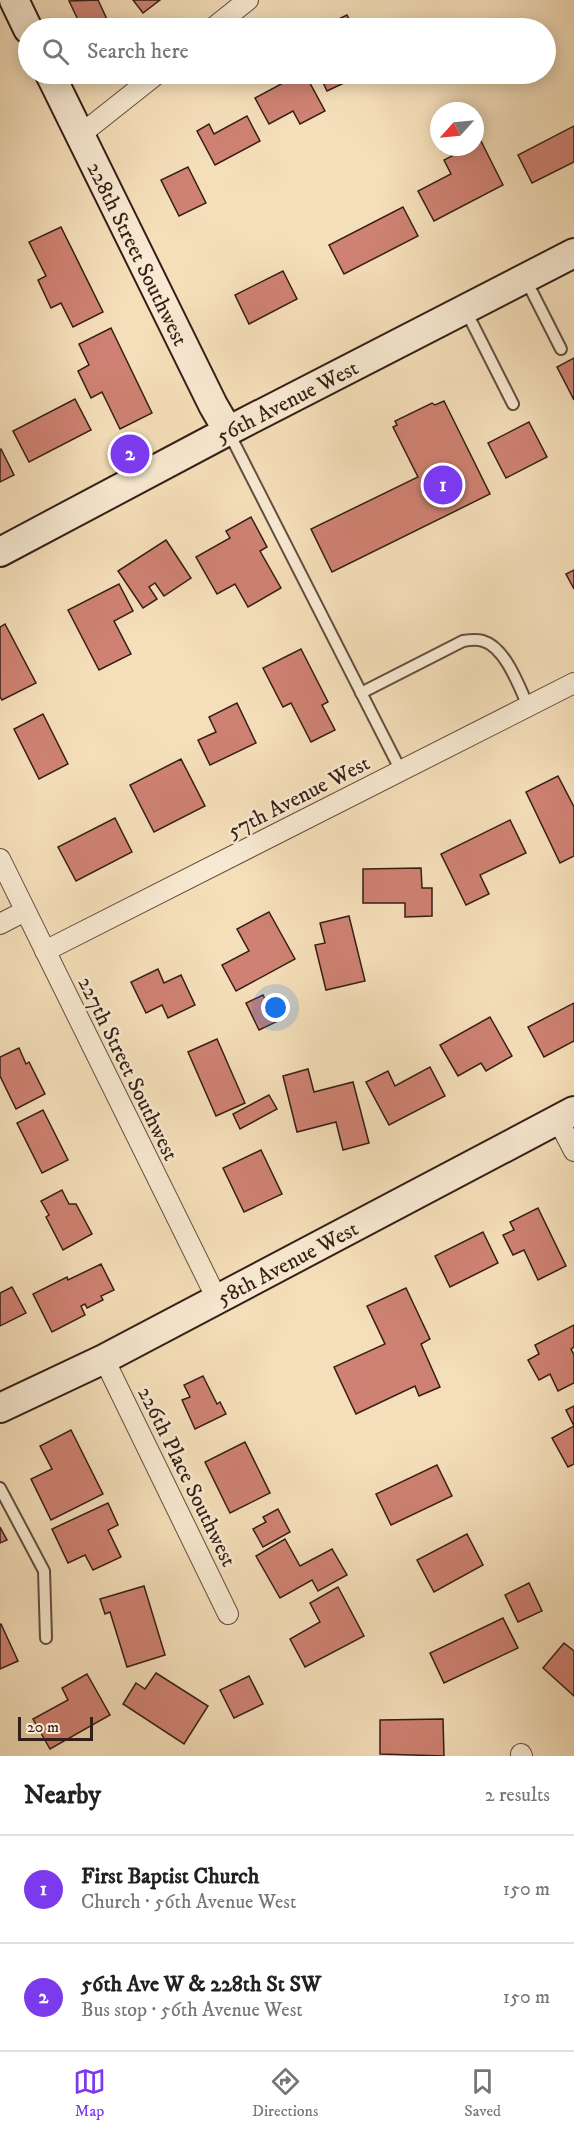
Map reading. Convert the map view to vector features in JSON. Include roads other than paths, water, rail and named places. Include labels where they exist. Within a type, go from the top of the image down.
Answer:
[{"type":"street","points":[[15,0],[23,18]]},
{"type":"street","points":[[226,18],[248,0]]},
{"type":"street","name":"228th Street Southwest","points":[[55,84],[213,405],[228,431]]},
{"type":"street","points":[[80,135],[144,84]]},
{"type":"street","name":"56th Avenue West","points":[[0,552],[228,431],[574,253]]},
{"type":"street","name":"57th Avenue West","points":[[45,951],[574,683]]},
{"type":"street","name":"227th Street Southwest","points":[[0,859],[217,1299]]},
{"type":"street","points":[[0,924],[25,911]]},
{"type":"street","points":[[566,1116],[574,1151]]},
{"type":"street","name":"58th Avenue West","points":[[0,1408],[104,1359],[566,1116]]},
{"type":"street","name":"226th Place Southwest","points":[[104,1359],[228,1614]]},
{"type":"lane","points":[[525,278],[561,349]]},
{"type":"lane","points":[[465,309],[513,404]]},
{"type":"lane","points":[[228,431],[400,771]]},
{"type":"lane","points":[[361,693],[464,640],[482,640],[493,646],[507,663],[528,706]]},
{"type":"lane","points":[[0,1488],[44,1571],[46,1638]]},
{"type":"place","name":"56th Ave W & 228th St SW","points":[[130,454]]},
{"type":"place","name":"First Baptist Church","points":[[443,485]]}]
